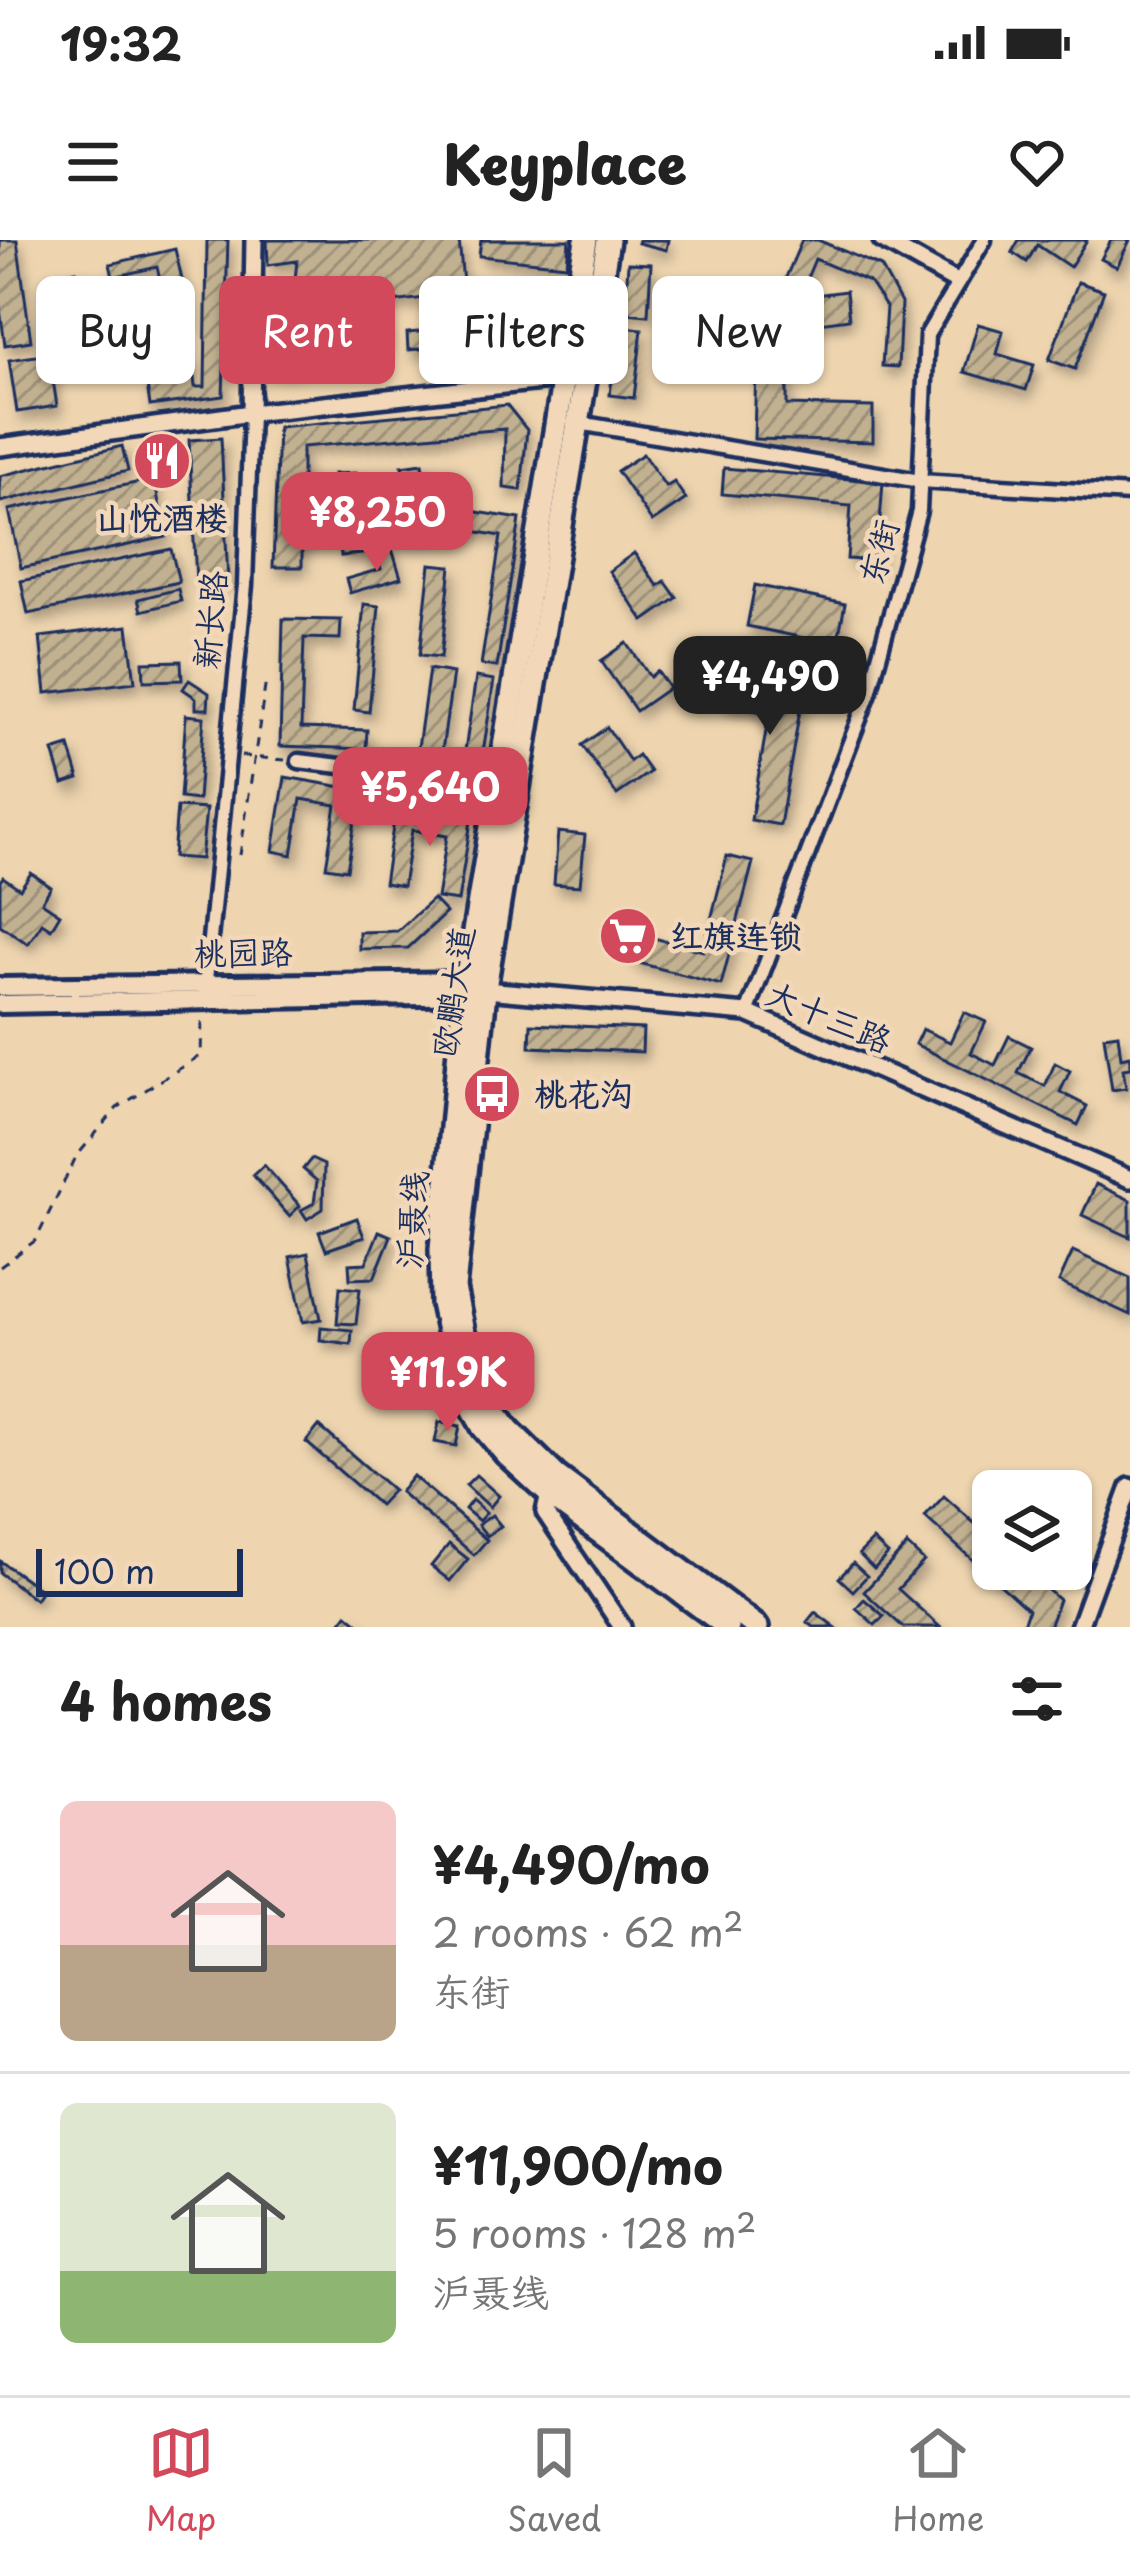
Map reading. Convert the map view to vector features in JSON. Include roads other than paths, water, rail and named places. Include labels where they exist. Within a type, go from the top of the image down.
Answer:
[{"type":"highway","name":"欧鹏大道","points":[[580,276],[586,240]]},
{"type":"highway","name":"欧鹏大道","points":[[603,276],[608,240]]},
{"type":"highway","name":"欧鹏大道","points":[[562,384],[497,785],[454,1288],[467,1351],[485,1397],[508,1429],[556,1476],[757,1627]]},
{"type":"highway","name":"欧鹏大道","points":[[477,989],[586,384]]},
{"type":"highway","name":"沪聂线","points":[[477,989],[440,1249],[444,1318],[456,1368],[483,1427],[549,1494],[728,1627]]},
{"type":"main road","name":"桃园路","points":[[0,987],[206,984],[477,989]]},
{"type":"main road","points":[[0,1004],[202,1003],[477,989]]},
{"type":"street","name":"新长路","points":[[202,1003],[245,585],[254,240]]},
{"type":"street","points":[[882,240],[957,282]]},
{"type":"street","name":"东街","points":[[747,1013],[869,693],[919,511],[927,334],[984,240]]},
{"type":"street","points":[[0,447],[510,384]]},
{"type":"street","points":[[556,420],[920,482],[1130,494]]},
{"type":"street","points":[[299,761],[497,785]]},
{"type":"street","name":"大十三路","points":[[477,989],[747,1013],[1130,1179]]},
{"type":"street","points":[[1079,1627],[1130,1487]]},
{"type":"street","points":[[549,1494],[544,1512],[622,1627]]},
{"type":"place","name":"山悦酒楼","points":[[162,461]]},
{"type":"place","name":"红旗连锁","points":[[628,936]]},
{"type":"place","name":"桃花沟","points":[[492,1094]]}]
